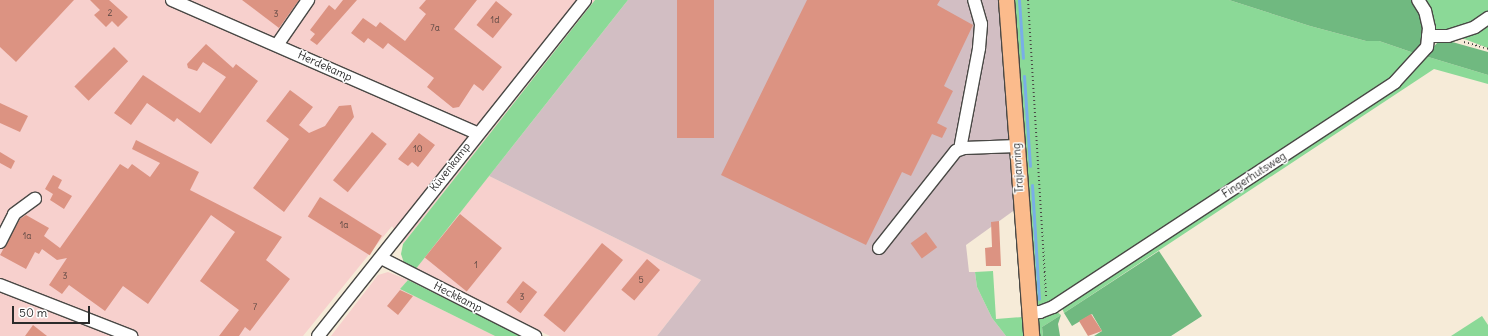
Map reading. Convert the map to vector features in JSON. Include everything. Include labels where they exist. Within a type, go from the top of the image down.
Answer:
[{"type":"main road","name":"Trajanring","points":[[1006,0],[1017,146],[1035,313],[1031,336]]},
{"type":"street","name":"Herdekamp","points":[[172,0],[477,133]]},
{"type":"street","points":[[277,45],[308,0]]},
{"type":"street","name":"Küvenkamp","points":[[318,336],[477,133],[585,0]]},
{"type":"street","points":[[960,149],[979,48],[981,24],[974,0]]},
{"type":"street","name":"Fingerhutsweg","points":[[1035,313],[1053,307],[1395,82],[1421,56],[1427,47],[1428,36],[1425,11],[1418,0]]},
{"type":"street","points":[[1428,36],[1448,36],[1475,27],[1488,18]]},
{"type":"street","points":[[879,248],[953,155],[960,149],[1017,146]]},
{"type":"street","points":[[0,242],[14,214],[35,200]]},
{"type":"street","name":"Heckkamp","points":[[380,258],[534,336]]},
{"type":"street","points":[[0,285],[131,336]]},
{"type":"path","points":[[1028,0],[1046,298],[1035,313]]},
{"type":"path","points":[[1448,36],[1488,49]]},
{"type":"shaded area","points":[[0,0],[595,0],[403,244],[392,226],[303,336],[0,336]]},
{"type":"shaded area","points":[[628,0],[998,0],[1016,209],[966,245],[969,272],[975,272],[977,287],[992,318],[1006,336],[657,336],[701,280],[489,176]]},
{"type":"shaded area","points":[[489,176],[701,280],[657,336],[550,336],[415,270]]},
{"type":"shaded area","points":[[388,272],[408,280],[400,289],[495,336],[331,336],[378,275]]},
{"type":"green space","points":[[595,0],[628,0],[415,270],[404,263],[401,254],[403,244]]},
{"type":"green space","points":[[1013,0],[1229,0],[1310,26],[1366,41],[1379,41],[1417,54],[1407,68],[1050,306],[1035,307]]},
{"type":"green space","points":[[1229,0],[1413,0],[1425,22],[1422,45],[1417,54],[1379,41],[1366,41],[1310,26]]},
{"type":"green space","points":[[1420,0],[1488,0],[1488,15],[1459,31],[1437,31],[1432,28]]},
{"type":"green space","points":[[1488,21],[1488,48],[1459,37]]},
{"type":"green space","points":[[1445,40],[1488,52],[1488,75],[1425,56],[1439,41]]},
{"type":"green space","points":[[1425,56],[1488,75],[1488,84],[1434,69],[1064,313],[1061,305]]},
{"type":"green space","points":[[1159,251],[1202,316],[1171,336],[1094,336],[1102,331],[1092,314],[1072,326],[1064,313]]},
{"type":"green space","points":[[993,271],[996,319],[1023,317],[1024,336],[1006,336],[992,318],[977,287],[975,272]]},
{"type":"green space","points":[[408,280],[521,336],[495,336],[400,289]]},
{"type":"green space","points":[[1053,309],[1061,315],[1042,327],[1043,336],[1036,336],[1034,321]]},
{"type":"green space","points":[[1061,315],[1058,324],[1060,336],[1043,336],[1042,327]]},
{"type":"green space","points":[[1482,316],[1488,325],[1488,336],[1451,336]]},
{"type":"building","points":[[0,0],[74,0],[16,62],[0,47]]},
{"type":"building","points":[[90,0],[109,0],[128,17],[118,27],[112,21],[106,27],[94,15],[100,10]]},
{"type":"building","points":[[242,0],[299,0],[279,28]]},
{"type":"building","points":[[343,0],[357,0],[317,45],[310,40],[315,34],[310,30],[329,5],[335,10]]},
{"type":"building","points":[[426,0],[477,0],[454,29],[502,67],[483,91],[474,84],[459,107],[453,108],[427,87],[434,78],[388,43],[383,49],[368,38],[364,43],[351,33],[363,18],[376,27],[380,22],[405,41],[426,14],[419,8]]},
{"type":"building","points":[[677,0],[714,0],[714,138],[677,138]]},
{"type":"building","points":[[807,0],[940,0],[937,5],[973,25],[944,86],[953,91],[937,123],[947,128],[942,138],[932,134],[911,176],[902,172],[866,245],[721,175]]},
{"type":"building","points":[[496,1],[512,14],[493,38],[476,25]]},
{"type":"building","points":[[206,44],[233,68],[236,64],[258,81],[211,144],[177,118],[174,122],[147,103],[131,125],[114,113],[143,75],[200,113],[226,77],[203,62],[197,71],[188,68],[187,64]]},
{"type":"building","points":[[114,47],[128,61],[89,101],[74,87]]},
{"type":"building","points":[[290,90],[313,107],[299,125],[309,133],[325,126],[339,106],[351,105],[354,117],[284,212],[253,188],[289,139],[266,121]]},
{"type":"building","points":[[0,103],[28,116],[20,132],[0,123]]},
{"type":"building","points":[[372,132],[387,144],[348,192],[333,180]]},
{"type":"building","points":[[419,133],[435,145],[418,167],[412,162],[408,166],[398,159]]},
{"type":"building","points":[[136,140],[199,172],[190,190],[282,237],[266,260],[290,279],[250,331],[245,327],[239,336],[219,336],[239,310],[200,281],[235,232],[211,215],[148,304],[123,286],[105,311],[69,285],[62,294],[49,285],[67,258],[57,260],[42,249],[39,254],[35,252],[26,269],[0,255],[20,219],[26,215],[49,228],[44,236],[60,248],[120,164],[128,169],[132,164],[150,177],[160,163],[132,149]]},
{"type":"building","points":[[0,152],[15,161],[11,169],[0,163]]},
{"type":"building","points":[[53,175],[62,180],[58,188],[72,196],[64,209],[50,200],[53,194],[45,189]]},
{"type":"building","points":[[320,197],[382,236],[370,255],[308,217]]},
{"type":"building","points":[[460,214],[502,248],[467,292],[425,258]]},
{"type":"building","points":[[999,221],[1001,266],[986,266],[985,248],[992,247],[991,222]]},
{"type":"building","points":[[926,232],[937,247],[922,259],[911,243]]},
{"type":"building","points":[[602,243],[623,260],[564,332],[543,315]]},
{"type":"building","points":[[647,259],[660,270],[634,301],[621,290]]},
{"type":"building","points":[[523,281],[537,292],[521,313],[506,302]]},
{"type":"building","points":[[400,290],[413,296],[398,315],[387,306]]},
{"type":"building","points":[[1091,314],[1102,331],[1088,336],[1079,321]]},
{"type":"building","points":[[33,325],[47,336],[25,336]]},
{"type":"waterway","points":[[1019,0],[1023,58]]},
{"type":"waterway","points":[[1024,76],[1030,166]]},
{"type":"waterway","points":[[1032,185],[1039,299]]}]
